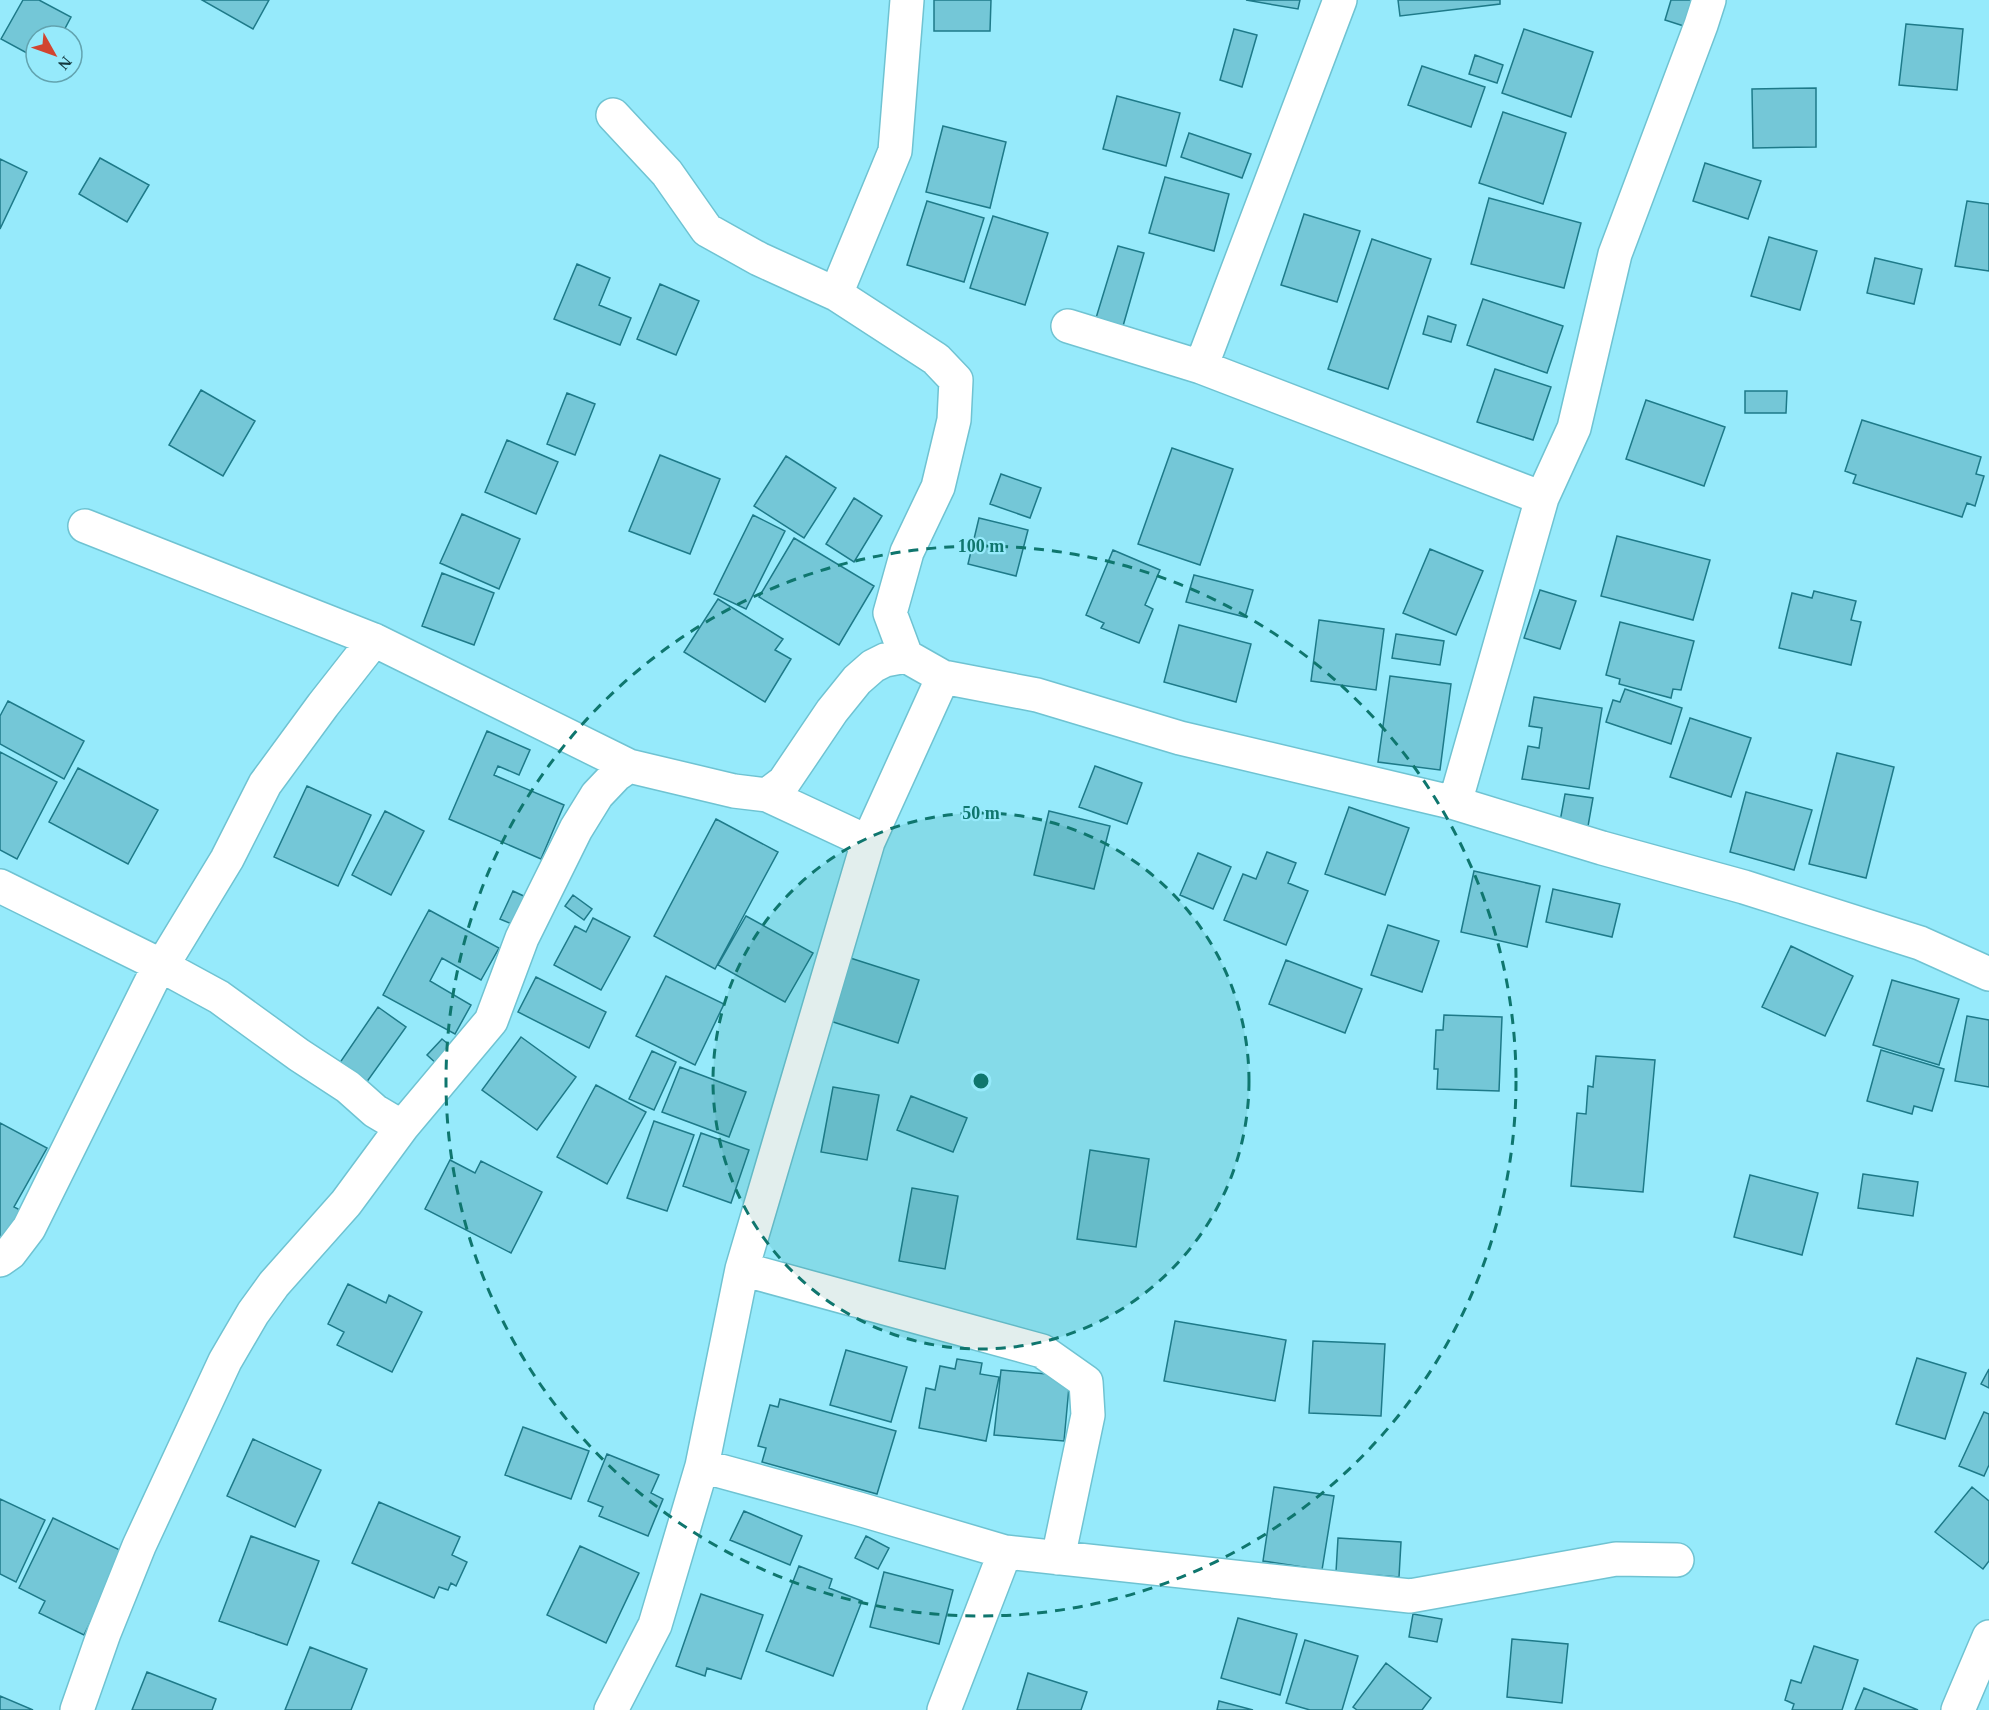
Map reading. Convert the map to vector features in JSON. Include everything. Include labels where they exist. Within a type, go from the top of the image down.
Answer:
[{"type":"street","points":[[836,294],[895,151],[907,0]]},
{"type":"street","points":[[1201,368],[1340,0]]},
{"type":"street","points":[[1455,803],[1542,498],[1574,428],[1615,254],[1709,0]]},
{"type":"street","points":[[613,115],[666,173],[707,230],[759,259],[836,294],[936,358],[956,380],[954,420],[938,487],[907,552],[890,613],[906,656],[943,677],[1037,695],[1180,738],[1455,803],[1602,848],[1744,887],[1920,943],[1989,974]]},
{"type":"street","points":[[1068,326],[1201,368],[1542,498]]},
{"type":"street","points":[[85,526],[374,640],[629,766],[734,791],[767,795],[868,842]]},
{"type":"street","points":[[0,1260],[10,1253],[29,1228],[153,978],[228,859],[265,784],[374,640]]},
{"type":"street","points":[[767,795],[784,782],[832,711],[857,680],[873,666],[885,660],[906,656]]},
{"type":"street","points":[[611,1710],[655,1625],[702,1466],[742,1269],[868,842],[943,677]]},
{"type":"street","points":[[77,1710],[104,1633],[139,1546],[225,1361],[253,1313],[274,1284],[346,1203],[402,1127],[491,1021],[522,938],[576,829],[597,795],[616,775],[629,766]]},
{"type":"street","points":[[0,886],[162,966],[219,997],[348,1087],[375,1111],[402,1127]]},
{"type":"street","points":[[742,1269],[1042,1351],[1086,1382],[1088,1415],[1058,1558]]},
{"type":"street","points":[[702,1466],[1005,1552],[1410,1596],[1616,1559],[1677,1560]]},
{"type":"street","points":[[944,1710],[1005,1552]]},
{"type":"street","points":[[1958,1710],[1989,1637]]},
{"type":"building","points":[[23,0],[39,0],[71,17],[67,24],[24,24],[24,51],[1,39]]},
{"type":"building","points":[[202,0],[269,0],[253,29]]},
{"type":"building","points":[[934,0],[991,0],[990,31],[934,31]]},
{"type":"building","points":[[1246,0],[1300,0],[1298,9]]},
{"type":"building","points":[[1398,0],[1500,0],[1500,4],[1400,16]]},
{"type":"building","points":[[1671,0],[1699,0],[1690,28],[1665,20]]},
{"type":"building","points":[[1906,24],[1963,29],[1957,90],[1899,85]]},
{"type":"building","points":[[1234,29],[1257,35],[1242,87],[1220,80]]},
{"type":"building","points":[[1524,29],[1593,52],[1571,117],[1502,93]]},
{"type":"building","points":[[1475,55],[1503,65],[1497,83],[1469,74]]},
{"type":"building","points":[[1422,66],[1485,87],[1471,127],[1408,105]]},
{"type":"building","points":[[1816,88],[1816,147],[1753,148],[1752,89]]},
{"type":"building","points":[[1117,96],[1180,113],[1166,166],[1103,149]]},
{"type":"building","points":[[1503,112],[1566,133],[1543,204],[1479,183]]},
{"type":"building","points":[[943,126],[1006,142],[990,208],[926,192]]},
{"type":"building","points":[[1189,133],[1251,154],[1242,178],[1181,157]]},
{"type":"building","points":[[100,158],[149,185],[127,222],[79,194]]},
{"type":"building","points":[[0,159],[27,172],[0,229]]},
{"type":"building","points":[[1705,163],[1761,181],[1748,219],[1693,201]]},
{"type":"building","points":[[1165,177],[1229,194],[1214,251],[1149,233]]},
{"type":"building","points":[[1489,198],[1581,223],[1564,288],[1471,264]]},
{"type":"building","points":[[927,201],[984,218],[964,282],[907,265]]},
{"type":"building","points":[[1967,201],[1989,204],[1989,271],[1955,266]]},
{"type":"building","points":[[1304,214],[1360,231],[1337,302],[1281,285]]},
{"type":"building","points":[[993,216],[1048,233],[1025,305],[970,288]]},
{"type":"building","points":[[1769,237],[1817,251],[1800,310],[1751,296]]},
{"type":"building","points":[[1372,239],[1431,259],[1388,389],[1328,369]]},
{"type":"building","points":[[1118,246],[1144,253],[1123,326],[1096,318]]},
{"type":"building","points":[[1875,258],[1922,269],[1914,304],[1867,293]]},
{"type":"building","points":[[577,264],[610,278],[599,305],[631,318],[620,345],[554,319]]},
{"type":"building","points":[[660,284],[699,301],[676,355],[637,339]]},
{"type":"building","points":[[1483,299],[1563,326],[1547,373],[1467,345]]},
{"type":"building","points":[[1428,316],[1456,325],[1451,342],[1423,334]]},
{"type":"building","points":[[1495,369],[1551,387],[1533,440],[1477,422]]},
{"type":"building","points":[[201,390],[255,421],[223,476],[169,445]]},
{"type":"building","points":[[1745,391],[1787,391],[1786,413],[1745,413]]},
{"type":"building","points":[[567,393],[595,404],[575,455],[547,444]]},
{"type":"building","points":[[1646,400],[1725,427],[1704,486],[1626,459]]},
{"type":"building","points":[[1862,420],[1981,457],[1976,474],[1984,476],[1975,506],[1967,503],[1962,517],[1853,483],[1856,475],[1845,471]]},
{"type":"building","points":[[507,440],[558,462],[536,514],[485,492]]},
{"type":"building","points":[[1172,448],[1233,469],[1200,565],[1138,544]]},
{"type":"building","points":[[660,455],[720,479],[690,554],[629,531]]},
{"type":"building","points":[[786,456],[836,488],[804,538],[754,506]]},
{"type":"building","points":[[1001,474],[1041,488],[1030,518],[990,504]]},
{"type":"building","points":[[854,498],[882,516],[854,562],[826,544]]},
{"type":"building","points":[[462,514],[520,539],[499,589],[440,563]]},
{"type":"building","points":[[753,515],[785,531],[746,609],[714,594]]},
{"type":"building","points":[[979,518],[1028,530],[1016,576],[968,564]]},
{"type":"building","points":[[1617,536],[1710,560],[1693,620],[1601,596]]},
{"type":"building","points":[[794,538],[874,586],[839,645],[759,597]]},
{"type":"building","points":[[1430,549],[1483,571],[1456,635],[1403,613]]},
{"type":"building","points":[[1113,550],[1160,570],[1145,605],[1153,609],[1139,643],[1101,628],[1104,623],[1086,615]]},
{"type":"building","points":[[442,573],[494,593],[474,645],[422,626]]},
{"type":"building","points":[[1194,575],[1253,590],[1245,617],[1186,602]]},
{"type":"building","points":[[1540,590],[1576,601],[1560,649],[1524,638]]},
{"type":"building","points":[[1814,591],[1856,601],[1851,620],[1861,622],[1851,665],[1779,648],[1792,593],[1812,598]]},
{"type":"building","points":[[718,599],[783,639],[775,650],[791,659],[765,702],[684,652]]},
{"type":"building","points":[[1319,620],[1384,629],[1376,690],[1311,681]]},
{"type":"building","points":[[1620,622],[1694,641],[1681,690],[1673,689],[1671,698],[1619,684],[1620,679],[1606,675]]},
{"type":"building","points":[[1179,625],[1251,644],[1236,702],[1164,682]]},
{"type":"building","points":[[1396,634],[1444,641],[1440,665],[1392,658]]},
{"type":"building","points":[[1390,676],[1451,684],[1440,770],[1378,762]]},
{"type":"building","points":[[1625,689],[1682,708],[1671,744],[1606,722],[1613,700],[1620,702]]},
{"type":"building","points":[[1534,697],[1602,708],[1589,789],[1522,779],[1528,746],[1539,748],[1542,728],[1529,726]]},
{"type":"building","points":[[8,701],[84,741],[64,779],[0,744],[0,716]]},
{"type":"building","points":[[1690,718],[1751,738],[1731,797],[1670,777]]},
{"type":"building","points":[[487,731],[530,750],[519,775],[498,766],[494,775],[564,805],[541,859],[449,819]]},
{"type":"building","points":[[0,752],[57,782],[17,859],[0,850]]},
{"type":"building","points":[[1837,753],[1894,767],[1866,878],[1809,864]]},
{"type":"building","points":[[1095,766],[1142,783],[1127,824],[1079,807]]},
{"type":"building","points":[[78,768],[158,810],[128,864],[49,822]]},
{"type":"building","points":[[307,786],[371,815],[338,886],[274,857]]},
{"type":"building","points":[[1746,792],[1812,810],[1794,870],[1730,852]]},
{"type":"building","points":[[1565,794],[1593,798],[1587,832],[1559,827]]},
{"type":"building","points":[[1349,807],[1409,828],[1385,895],[1325,874]]},
{"type":"building","points":[[385,811],[424,831],[391,895],[352,875]]},
{"type":"building","points":[[1049,811],[1110,826],[1094,889],[1034,875]]},
{"type":"building","points":[[716,819],[778,852],[715,969],[654,936]]},
{"type":"building","points":[[1267,852],[1296,863],[1288,883],[1308,891],[1286,945],[1224,920],[1243,874],[1256,879]]},
{"type":"building","points":[[1198,853],[1231,867],[1213,909],[1180,895]]},
{"type":"building","points":[[1474,871],[1540,886],[1527,947],[1461,932]]},
{"type":"building","points":[[1553,889],[1620,904],[1612,937],[1546,922]]},
{"type":"building","points":[[513,891],[530,899],[519,927],[500,919]]},
{"type":"building","points":[[573,895],[592,909],[584,920],[565,906]]},
{"type":"building","points":[[429,910],[499,948],[481,980],[442,958],[430,981],[471,1005],[455,1034],[383,995]]},
{"type":"building","points":[[746,916],[813,953],[785,1002],[718,965]]},
{"type":"building","points":[[593,918],[630,937],[601,990],[554,965],[575,926],[586,932]]},
{"type":"building","points":[[1388,925],[1439,941],[1422,992],[1371,975]]},
{"type":"building","points":[[1791,946],[1853,976],[1825,1036],[1762,1007]]},
{"type":"building","points":[[844,956],[919,980],[898,1043],[824,1019]]},
{"type":"building","points":[[1286,960],[1362,989],[1345,1033],[1269,1004]]},
{"type":"building","points":[[666,976],[724,1004],[695,1065],[636,1036]]},
{"type":"building","points":[[536,977],[606,1012],[589,1048],[518,1012]]},
{"type":"building","points":[[1892,980],[1959,999],[1939,1065],[1873,1045]]},
{"type":"building","points":[[378,1007],[406,1027],[366,1083],[339,1064]]},
{"type":"building","points":[[1444,1015],[1502,1017],[1499,1091],[1437,1089],[1438,1069],[1434,1069],[1436,1030],[1443,1030]]},
{"type":"building","points":[[1967,1016],[1989,1020],[1989,1087],[1955,1081]]},
{"type":"building","points":[[521,1037],[576,1077],[537,1130],[482,1090]]},
{"type":"building","points":[[442,1039],[453,1048],[438,1065],[427,1055]]},
{"type":"building","points":[[1881,1050],[1944,1069],[1932,1111],[1914,1106],[1912,1114],[1867,1101]]},
{"type":"building","points":[[652,1051],[676,1062],[654,1110],[629,1099]]},
{"type":"building","points":[[1596,1056],[1655,1060],[1643,1192],[1571,1186],[1577,1113],[1586,1114],[1588,1086],[1593,1087]]},
{"type":"building","points":[[680,1067],[746,1092],[729,1137],[662,1112]]},
{"type":"building","points":[[596,1085],[646,1112],[607,1184],[557,1157]]},
{"type":"building","points":[[833,1087],[879,1095],[867,1160],[821,1152]]},
{"type":"building","points":[[911,1096],[967,1118],[953,1152],[897,1130]]},
{"type":"building","points":[[654,1121],[694,1135],[667,1211],[627,1198]]},
{"type":"building","points":[[0,1123],[47,1148],[14,1207],[22,1211],[0,1241]]},
{"type":"building","points":[[701,1133],[749,1150],[731,1203],[683,1186]]},
{"type":"building","points":[[1090,1150],[1149,1159],[1136,1247],[1077,1239]]},
{"type":"building","points":[[450,1160],[475,1173],[481,1161],[542,1192],[511,1253],[425,1209]]},
{"type":"building","points":[[1863,1174],[1918,1182],[1913,1216],[1858,1208]]},
{"type":"building","points":[[1750,1175],[1818,1193],[1802,1255],[1734,1237]]},
{"type":"building","points":[[912,1188],[958,1196],[945,1269],[899,1261]]},
{"type":"building","points":[[348,1284],[386,1303],[389,1295],[422,1312],[392,1372],[337,1345],[344,1332],[328,1324]]},
{"type":"building","points":[[1175,1321],[1286,1340],[1275,1401],[1164,1381]]},
{"type":"building","points":[[1313,1341],[1385,1344],[1381,1416],[1309,1413]]},
{"type":"building","points":[[846,1350],[907,1367],[891,1422],[830,1405]]},
{"type":"building","points":[[1917,1358],[1966,1373],[1945,1439],[1896,1424]]},
{"type":"building","points":[[957,1359],[982,1363],[980,1374],[999,1377],[986,1441],[919,1428],[926,1388],[935,1390],[940,1366],[955,1369]]},
{"type":"building","points":[[1989,1369],[1989,1388],[1981,1384]]},
{"type":"building","points":[[1001,1370],[1070,1376],[1064,1441],[994,1435]]},
{"type":"building","points":[[780,1399],[896,1431],[877,1494],[762,1462],[766,1448],[758,1446],[770,1405],[778,1407]]},
{"type":"building","points":[[1984,1412],[1989,1414],[1989,1465],[1984,1476],[1959,1466]]},
{"type":"building","points":[[523,1427],[589,1451],[571,1499],[505,1475]]},
{"type":"building","points":[[253,1439],[321,1470],[295,1527],[227,1496]]},
{"type":"building","points":[[607,1454],[659,1475],[651,1493],[663,1499],[648,1536],[599,1516],[603,1507],[588,1501]]},
{"type":"building","points":[[1274,1487],[1334,1496],[1322,1570],[1263,1561]]},
{"type":"building","points":[[1972,1487],[1989,1501],[1989,1561],[1983,1569],[1935,1532]]},
{"type":"building","points":[[0,1499],[45,1520],[16,1582],[0,1574]]},
{"type":"building","points":[[379,1502],[460,1537],[452,1555],[467,1562],[456,1586],[451,1583],[448,1590],[439,1587],[434,1598],[352,1563]]},
{"type":"building","points":[[744,1511],[802,1536],[790,1565],[730,1540]]},
{"type":"building","points":[[53,1518],[124,1552],[84,1635],[39,1613],[45,1601],[19,1588]]},
{"type":"building","points":[[251,1536],[319,1561],[287,1645],[219,1621]]},
{"type":"building","points":[[866,1536],[889,1548],[878,1569],[855,1558]]},
{"type":"building","points":[[1338,1538],[1401,1542],[1399,1577],[1336,1572]]},
{"type":"building","points":[[580,1546],[639,1573],[606,1643],[547,1615]]},
{"type":"building","points":[[799,1566],[832,1579],[829,1588],[862,1601],[833,1676],[766,1651]]},
{"type":"building","points":[[884,1572],[953,1590],[939,1644],[870,1627]]},
{"type":"building","points":[[701,1594],[763,1615],[741,1679],[707,1668],[705,1676],[676,1666]]},
{"type":"building","points":[[1413,1614],[1442,1619],[1437,1642],[1409,1637]]},
{"type":"building","points":[[1238,1618],[1297,1634],[1280,1695],[1221,1678]]},
{"type":"building","points":[[1512,1639],[1568,1644],[1562,1703],[1507,1697]]},
{"type":"building","points":[[1305,1640],[1358,1656],[1342,1710],[1310,1710],[1286,1703]]},
{"type":"building","points":[[1814,1646],[1858,1660],[1842,1710],[1792,1710],[1794,1704],[1785,1700],[1791,1680],[1801,1683]]},
{"type":"building","points":[[310,1647],[367,1669],[351,1710],[285,1710]]},
{"type":"building","points":[[1386,1663],[1431,1698],[1422,1710],[1357,1710],[1353,1707]]},
{"type":"building","points":[[147,1672],[216,1699],[212,1710],[132,1710]]},
{"type":"building","points":[[1028,1673],[1087,1692],[1081,1710],[1017,1710]]},
{"type":"building","points":[[1864,1688],[1918,1710],[1855,1710]]},
{"type":"building","points":[[0,1696],[33,1710],[0,1710]]},
{"type":"building","points":[[1219,1701],[1253,1710],[1217,1710]]}]
